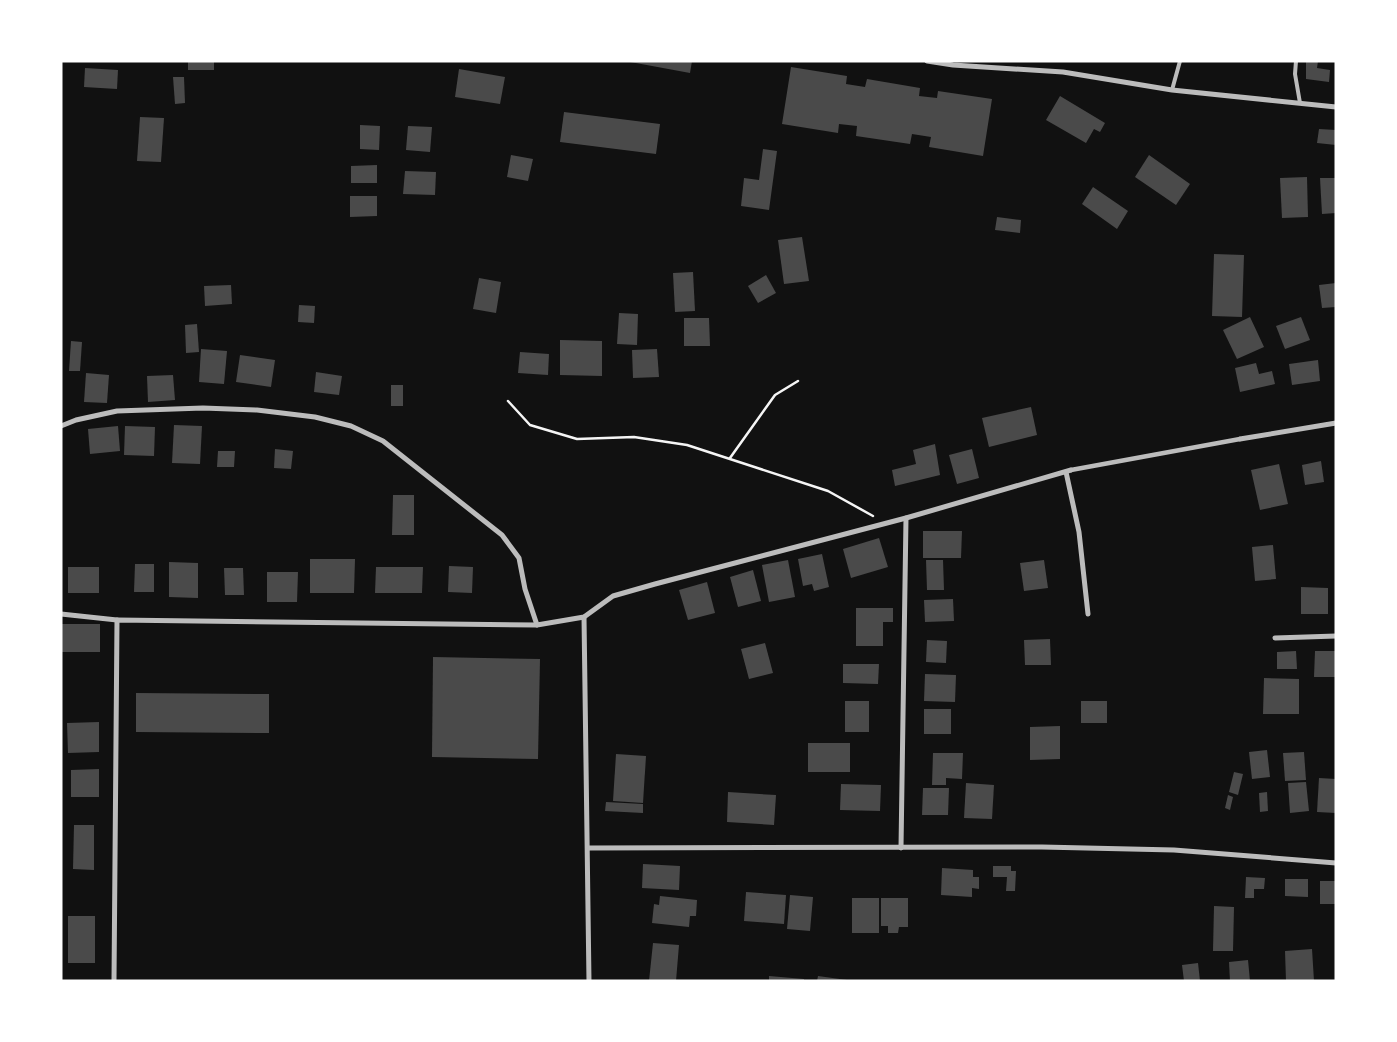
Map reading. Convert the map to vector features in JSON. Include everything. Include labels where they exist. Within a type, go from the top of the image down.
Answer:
[{"type":"street","points":[[928,61],[953,65],[1064,72],[1172,90],[1336,107]]},
{"type":"street","points":[[61,426],[76,420],[117,411],[202,408],[257,410],[296,415],[351,426],[383,441],[502,535],[519,558],[525,589],[537,625]]},
{"type":"street","points":[[61,614],[117,620],[537,625],[584,617],[613,596],[906,518],[1069,471],[1336,423]]},
{"type":"street","points":[[1069,471],[1079,532],[1088,614]]},
{"type":"street","points":[[900,848],[906,518]]},
{"type":"street","points":[[584,617],[589,981]]},
{"type":"street","points":[[114,981],[117,620]]},
{"type":"street","points":[[1275,638],[1336,636]]},
{"type":"street","points":[[588,848],[1042,847],[1174,850],[1336,863]]},
{"type":"lane","points":[[1172,90],[1180,61]]},
{"type":"lane","points":[[1296,61],[1295,74],[1300,103]]},
{"type":"path","points":[[730,458],[776,395],[798,380]]},
{"type":"path","points":[[508,402],[530,425],[578,439],[634,437],[686,445],[828,491],[885,523]]},
{"type":"building","points":[[188,61],[214,61],[214,70],[188,70]]},
{"type":"building","points":[[625,61],[692,61],[690,73]]},
{"type":"building","points":[[1306,61],[1318,61],[1317,68],[1330,70],[1329,82],[1306,79]]},
{"type":"building","points":[[791,67],[847,76],[846,84],[865,87],[867,79],[920,88],[919,96],[937,98],[938,91],[992,99],[983,156],[929,147],[931,137],[912,134],[910,144],[856,136],[857,126],[839,124],[838,133],[782,124]]},
{"type":"building","points":[[85,68],[118,70],[117,89],[84,87]]},
{"type":"building","points":[[459,69],[505,77],[500,104],[455,97]]},
{"type":"building","points":[[173,77],[184,77],[185,103],[175,104]]},
{"type":"building","points":[[1060,96],[1105,123],[1100,132],[1094,129],[1086,143],[1046,120]]},
{"type":"building","points":[[564,112],[660,124],[656,154],[560,142]]},
{"type":"building","points":[[140,117],[164,118],[161,162],[137,161]]},
{"type":"building","points":[[360,125],[380,126],[379,150],[360,149]]},
{"type":"building","points":[[408,126],[432,127],[430,152],[406,150]]},
{"type":"building","points":[[1319,129],[1336,130],[1336,145],[1317,143]]},
{"type":"building","points":[[763,149],[777,151],[769,210],[741,206],[744,178],[759,180]]},
{"type":"building","points":[[511,155],[533,159],[528,181],[507,177]]},
{"type":"building","points":[[1149,155],[1190,184],[1176,205],[1135,177]]},
{"type":"building","points":[[377,165],[377,183],[351,183],[351,166]]},
{"type":"building","points":[[405,171],[436,172],[435,195],[403,194]]},
{"type":"building","points":[[1307,177],[1308,217],[1282,218],[1280,178]]},
{"type":"building","points":[[1320,178],[1336,178],[1336,213],[1322,214]]},
{"type":"building","points":[[1093,187],[1128,211],[1117,229],[1082,204]]},
{"type":"building","points":[[350,196],[377,196],[377,216],[350,217]]},
{"type":"building","points":[[997,217],[1021,220],[1020,233],[995,230]]},
{"type":"building","points":[[802,237],[809,281],[784,284],[778,240]]},
{"type":"building","points":[[1214,254],[1244,255],[1242,317],[1212,316]]},
{"type":"building","points":[[693,272],[695,311],[675,312],[673,273]]},
{"type":"building","points":[[766,275],[776,293],[758,303],[748,286]]},
{"type":"building","points":[[479,278],[501,282],[496,313],[473,309]]},
{"type":"building","points":[[1336,283],[1336,307],[1322,308],[1319,285]]},
{"type":"building","points":[[231,285],[232,304],[205,306],[204,286]]},
{"type":"building","points":[[299,305],[315,306],[314,323],[298,322]]},
{"type":"building","points":[[619,313],[638,314],[637,345],[617,344]]},
{"type":"building","points":[[1250,317],[1264,347],[1237,359],[1223,330]]},
{"type":"building","points":[[1301,317],[1310,340],[1285,349],[1276,326]]},
{"type":"building","points":[[684,318],[709,318],[710,346],[684,346]]},
{"type":"building","points":[[197,324],[199,352],[186,353],[185,325]]},
{"type":"building","points":[[560,340],[602,341],[602,376],[560,375]]},
{"type":"building","points":[[71,341],[82,342],[80,371],[69,371]]},
{"type":"building","points":[[201,349],[227,351],[224,384],[199,382]]},
{"type":"building","points":[[657,349],[659,377],[633,378],[632,350]]},
{"type":"building","points":[[520,352],[549,354],[548,375],[518,373]]},
{"type":"building","points":[[240,355],[275,360],[271,387],[236,382]]},
{"type":"building","points":[[1318,360],[1320,381],[1292,385],[1289,364]]},
{"type":"building","points":[[1256,363],[1259,374],[1272,371],[1275,384],[1240,392],[1235,368]]},
{"type":"building","points":[[316,372],[342,376],[339,395],[314,392]]},
{"type":"building","points":[[86,373],[109,375],[107,403],[84,402]]},
{"type":"building","points":[[173,375],[175,400],[148,402],[147,376]]},
{"type":"building","points":[[391,385],[403,385],[403,406],[391,406]]},
{"type":"building","points":[[1031,407],[1037,435],[989,447],[982,418]]},
{"type":"building","points":[[174,425],[202,426],[200,464],[172,463]]},
{"type":"building","points":[[118,426],[120,451],[90,454],[88,429]]},
{"type":"building","points":[[125,426],[155,427],[154,456],[124,455]]},
{"type":"building","points":[[935,444],[940,475],[895,486],[892,470],[916,464],[913,450]]},
{"type":"building","points":[[275,449],[293,451],[291,469],[274,468]]},
{"type":"building","points":[[972,449],[979,478],[957,484],[949,455]]},
{"type":"building","points":[[218,451],[235,451],[234,467],[217,467]]},
{"type":"building","points":[[1321,461],[1324,482],[1305,485],[1302,465]]},
{"type":"building","points":[[1279,464],[1288,504],[1260,510],[1251,470]]},
{"type":"building","points":[[393,495],[414,495],[414,535],[392,535]]},
{"type":"building","points":[[923,531],[962,531],[961,558],[923,558]]},
{"type":"building","points":[[879,538],[888,567],[851,578],[843,549]]},
{"type":"building","points":[[1273,545],[1276,579],[1255,581],[1252,547]]},
{"type":"building","points":[[822,554],[829,587],[814,591],[812,584],[803,586],[798,559]]},
{"type":"building","points":[[310,559],[355,559],[354,593],[310,593]]},
{"type":"building","points":[[788,560],[795,597],[769,602],[762,565]]},
{"type":"building","points":[[926,560],[943,560],[944,590],[927,590]]},
{"type":"building","points":[[1044,560],[1048,588],[1024,591],[1020,563]]},
{"type":"building","points":[[169,562],[198,563],[198,598],[169,597]]},
{"type":"building","points":[[135,564],[154,564],[154,592],[134,592]]},
{"type":"building","points":[[449,566],[473,567],[472,593],[448,592]]},
{"type":"building","points":[[68,567],[99,567],[99,593],[68,593]]},
{"type":"building","points":[[376,567],[423,567],[422,593],[375,593]]},
{"type":"building","points":[[224,568],[243,568],[244,595],[225,595]]},
{"type":"building","points":[[753,570],[761,601],[738,607],[730,577]]},
{"type":"building","points":[[267,572],[298,572],[297,602],[267,602]]},
{"type":"building","points":[[707,582],[715,613],[688,620],[679,590]]},
{"type":"building","points":[[1301,587],[1328,588],[1328,614],[1301,614]]},
{"type":"building","points":[[953,599],[954,621],[925,622],[924,600]]},
{"type":"building","points":[[856,608],[893,608],[893,622],[883,622],[883,646],[856,646]]},
{"type":"building","points":[[61,624],[100,624],[100,652],[61,652]]},
{"type":"building","points":[[1050,639],[1051,665],[1025,665],[1024,640]]},
{"type":"building","points":[[927,640],[947,641],[946,663],[926,662]]},
{"type":"building","points":[[765,643],[773,673],[749,679],[741,649]]},
{"type":"building","points":[[1296,651],[1297,669],[1277,669],[1277,652]]},
{"type":"building","points":[[1315,651],[1336,651],[1336,677],[1314,677]]},
{"type":"building","points":[[433,657],[540,659],[538,759],[432,757]]},
{"type":"building","points":[[843,664],[879,664],[878,684],[843,683]]},
{"type":"building","points":[[925,674],[956,675],[955,702],[924,701]]},
{"type":"building","points":[[1264,678],[1299,679],[1299,714],[1263,714]]},
{"type":"building","points":[[136,693],[269,694],[269,733],[136,732]]},
{"type":"building","points":[[845,701],[869,701],[869,732],[845,732]]},
{"type":"building","points":[[1081,701],[1107,701],[1107,723],[1081,723]]},
{"type":"building","points":[[924,709],[951,709],[951,734],[924,734]]},
{"type":"building","points":[[99,722],[99,752],[68,753],[67,723]]},
{"type":"building","points":[[1060,726],[1060,759],[1030,760],[1030,727]]},
{"type":"building","points":[[808,743],[850,743],[850,772],[808,772]]},
{"type":"building","points":[[1267,750],[1270,777],[1252,779],[1249,752]]},
{"type":"building","points":[[1304,752],[1306,780],[1285,781],[1283,753]]},
{"type":"building","points":[[933,753],[963,753],[962,779],[946,778],[946,785],[932,785]]},
{"type":"building","points":[[616,754],[646,756],[643,803],[613,801]]},
{"type":"building","points":[[99,769],[99,797],[71,797],[71,770]]},
{"type":"building","points":[[1234,772],[1243,774],[1238,795],[1229,792]]},
{"type":"building","points":[[1319,778],[1336,779],[1336,813],[1317,812]]},
{"type":"building","points":[[1306,782],[1309,811],[1290,813],[1288,783]]},
{"type":"building","points":[[966,783],[994,785],[992,819],[964,818]]},
{"type":"building","points":[[841,784],[881,785],[880,811],[840,810]]},
{"type":"building","points":[[923,788],[949,788],[948,815],[922,815]]},
{"type":"building","points":[[728,792],[776,795],[774,825],[727,822]]},
{"type":"building","points":[[1267,792],[1268,811],[1260,812],[1259,793]]},
{"type":"building","points":[[1228,795],[1233,797],[1230,810],[1225,808]]},
{"type":"building","points":[[606,802],[643,804],[643,813],[605,811]]},
{"type":"building","points":[[74,825],[94,825],[94,870],[73,869]]},
{"type":"building","points":[[643,864],[680,866],[679,890],[642,888]]},
{"type":"building","points":[[993,866],[1011,866],[1011,871],[1016,871],[1015,891],[1006,891],[1007,877],[993,877]]},
{"type":"building","points":[[942,868],[973,870],[973,877],[979,877],[979,889],[972,888],[972,897],[941,895]]},
{"type":"building","points":[[1246,877],[1265,878],[1264,889],[1254,889],[1254,898],[1245,898]]},
{"type":"building","points":[[1285,879],[1308,879],[1308,897],[1285,896]]},
{"type":"building","points":[[1320,881],[1336,881],[1336,904],[1320,904]]},
{"type":"building","points":[[746,892],[786,895],[784,924],[744,921]]},
{"type":"building","points":[[790,895],[813,897],[810,931],[787,929]]},
{"type":"building","points":[[660,896],[697,900],[696,916],[690,916],[689,927],[652,923],[654,904],[659,905]]},
{"type":"building","points":[[852,898],[879,898],[879,933],[852,933]]},
{"type":"building","points":[[881,898],[908,898],[908,927],[899,927],[898,933],[888,933],[888,926],[881,926]]},
{"type":"building","points":[[1214,906],[1234,907],[1233,951],[1213,951]]},
{"type":"building","points":[[68,916],[95,916],[95,963],[68,963]]},
{"type":"building","points":[[653,943],[679,945],[676,981],[649,981]]},
{"type":"building","points":[[1312,949],[1314,981],[1286,981],[1285,951]]},
{"type":"building","points":[[1248,960],[1250,981],[1230,981],[1229,962]]},
{"type":"building","points":[[1198,963],[1200,981],[1184,981],[1182,965]]},
{"type":"building","points":[[769,976],[804,979],[804,981],[769,981]]},
{"type":"building","points":[[818,976],[847,980],[847,981],[817,981]]}]
